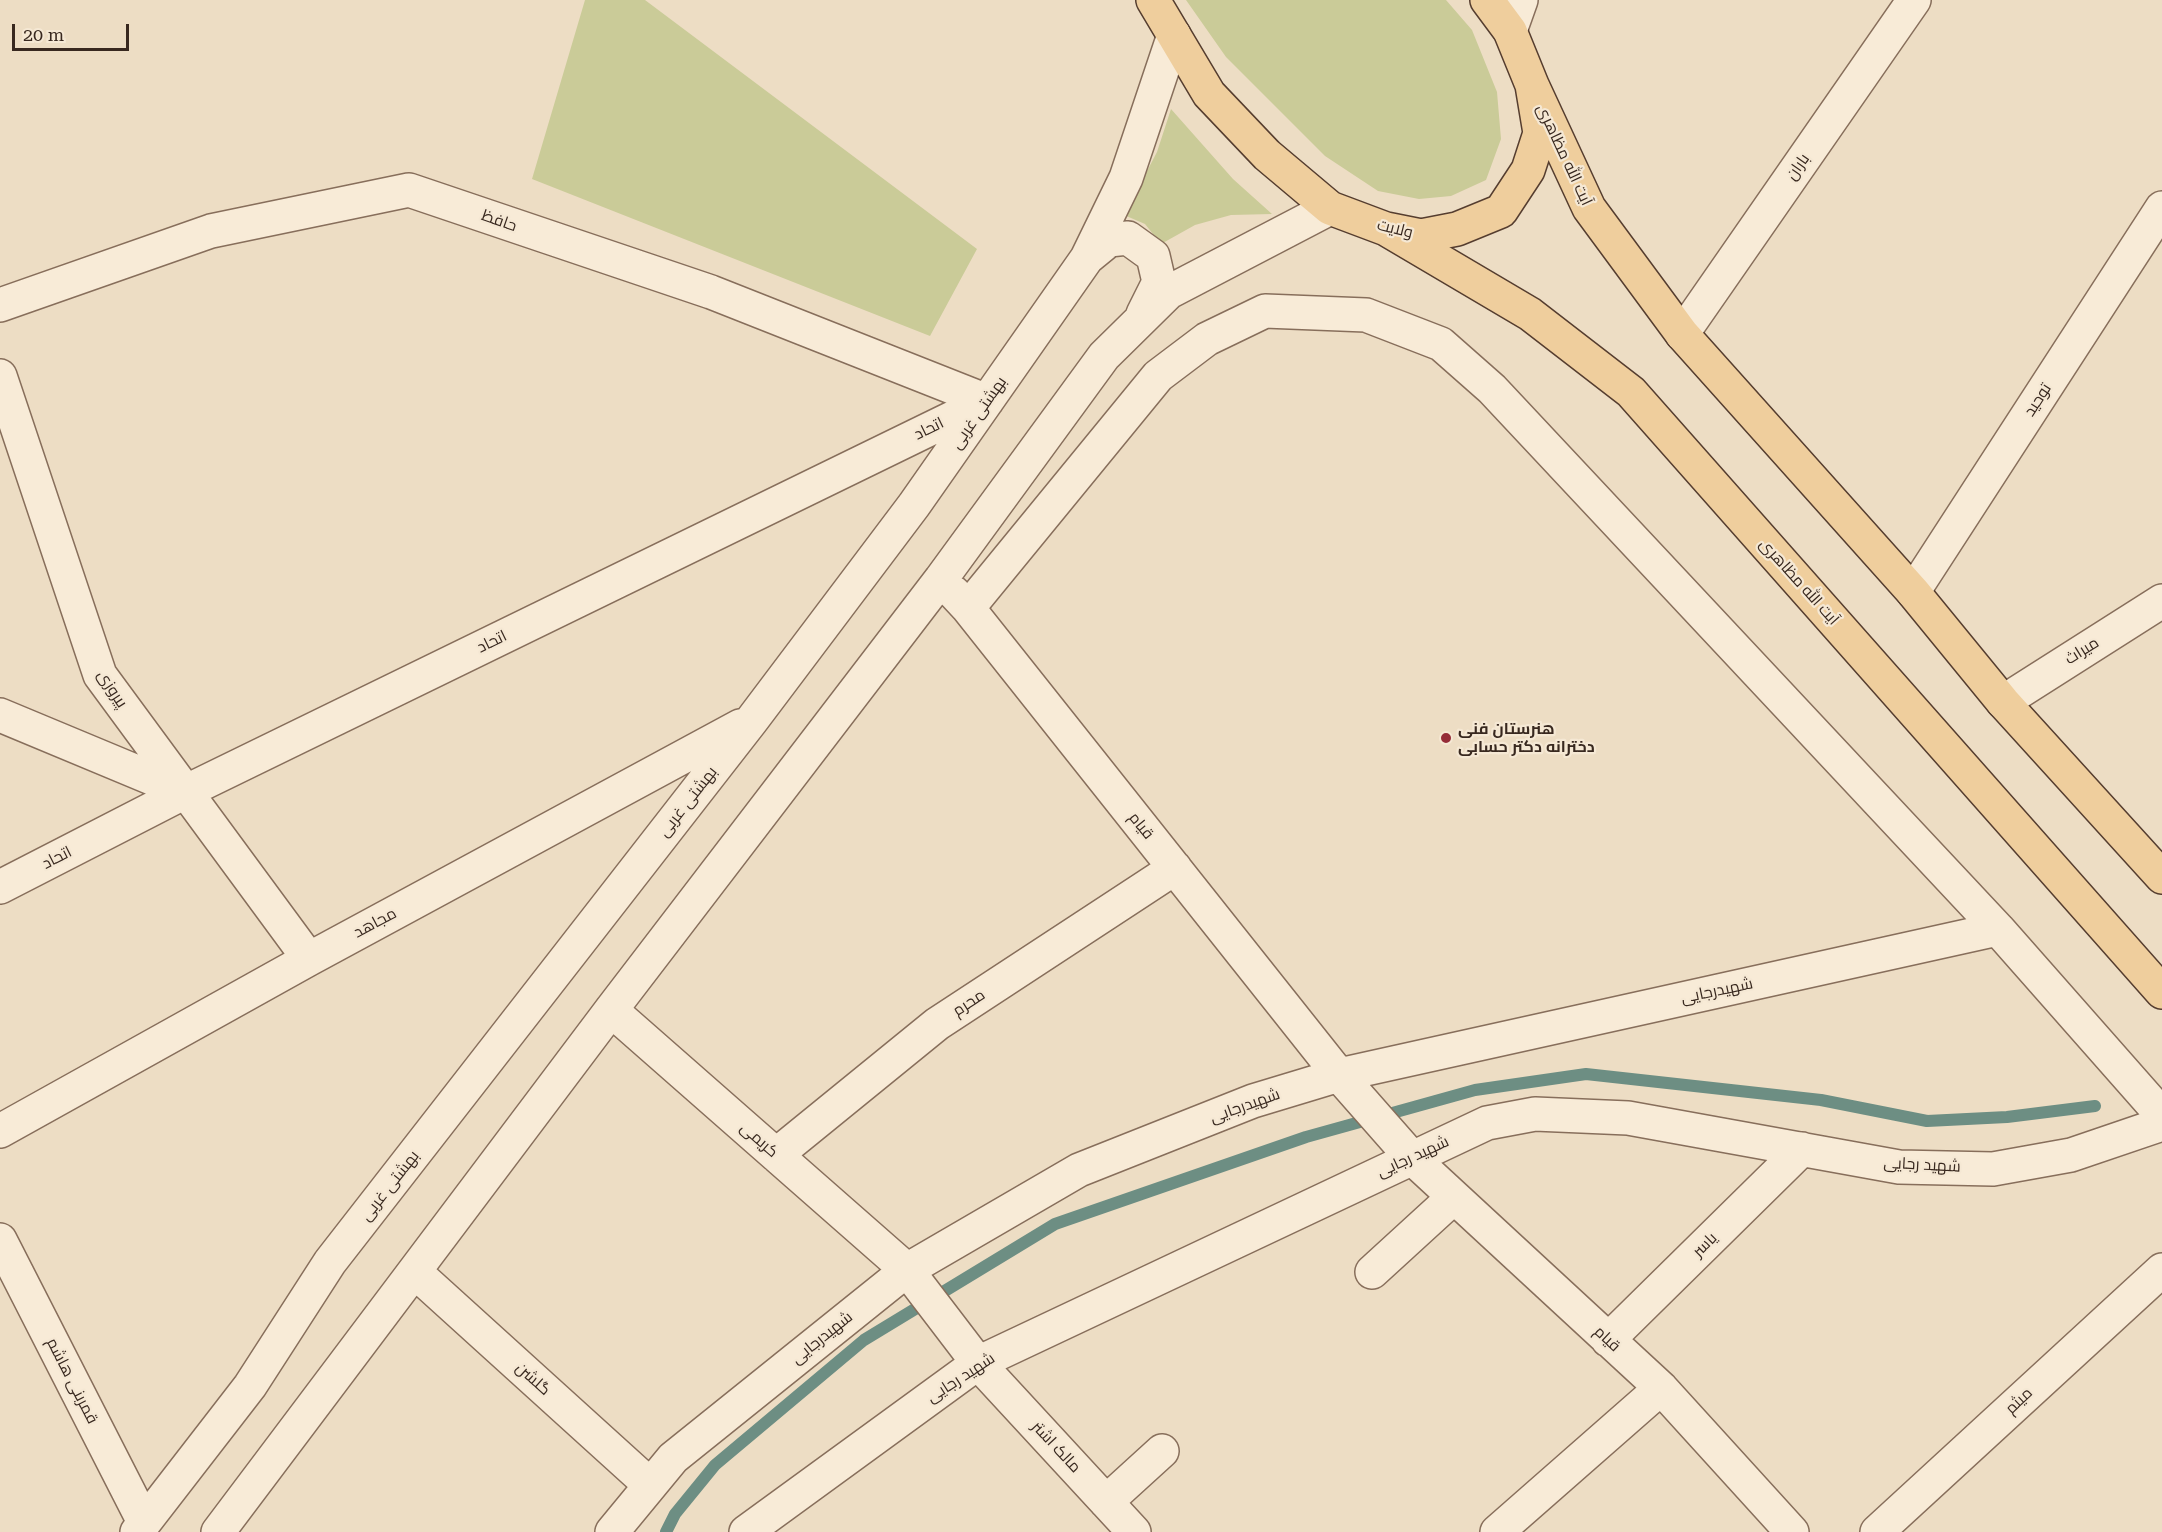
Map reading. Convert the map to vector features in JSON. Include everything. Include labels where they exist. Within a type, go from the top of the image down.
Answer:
[{"type":"main road","name":"ولایت","points":[[1153,0],[1209,94],[1267,155],[1330,208],[1386,229],[1421,236],[1457,229],[1500,211],[1528,170],[1540,133],[1532,85],[1510,31],[1487,0]]},
{"type":"main road","name":"آیت الله مظاهری","points":[[1532,85],[1589,208],[1682,334],[1913,591],[2003,702],[2162,877]]},
{"type":"main road","name":"آیت الله مظاهری","points":[[1386,229],[1530,314],[1630,392],[2162,992]]},
{"type":"street","points":[[1510,31],[1521,0]]},
{"type":"street","name":"باران","points":[[1682,334],[1914,0]]},
{"type":"street","name":"بهشتی غربی","points":[[141,1527],[250,1386],[330,1262],[752,720],[914,505],[1087,258],[1126,178],[1174,35]]},
{"type":"street","name":"حافظ","points":[[0,305],[211,231],[409,190],[711,292],[987,401]]},
{"type":"street","points":[[218,1532],[611,1010],[941,579],[1104,356],[1169,292],[1330,208]]},
{"type":"street","name":"توحید","points":[[1913,591],[2162,208]]},
{"type":"street","points":[[1087,258],[1109,240],[1128,238],[1153,256],[1159,282],[1139,321]]},
{"type":"street","points":[[968,608],[1158,376],[1208,339],[1265,311],[1366,315],[1441,344],[1492,389],[1998,929],[2162,1115]]},
{"type":"street","name":"پیروزی","points":[[0,376],[100,675],[309,959]]},
{"type":"street","name":"اتحاد","points":[[0,887],[185,792],[987,401]]},
{"type":"street","name":"قیام","points":[[941,579],[968,608],[1339,1075],[1412,1158],[1660,1389],[1792,1532]]},
{"type":"street","name":"میراث","points":[[2003,702],[2162,601]]},
{"type":"street","points":[[0,715],[185,792]]},
{"type":"street","name":"مجاهد","points":[[0,1131],[309,959],[752,720]]},
{"type":"street","name":"محرم","points":[[776,1155],[937,1024],[1175,868]]},
{"type":"street","name":"شهیدرجایی","points":[[612,1532],[673,1458],[907,1270],[1079,1170],[1253,1101],[1339,1075],[1998,929]]},
{"type":"street","name":"کریمی","points":[[611,1010],[907,1270],[978,1363]]},
{"type":"street","name":"شهید رجایی","points":[[748,1531],[978,1363],[1487,1123],[1535,1114],[1628,1118],[1899,1167],[1993,1169],[2071,1155],[2162,1124]]},
{"type":"street","name":"یاسر","points":[[1608,1340],[1802,1149]]},
{"type":"street","points":[[1372,1272],[1454,1197]]},
{"type":"street","name":"قمربنی هاشم","points":[[0,1242],[141,1527]]},
{"type":"street","name":"میثم","points":[[1877,1532],[2162,1270]]},
{"type":"street","name":"گلشن","points":[[415,1272],[650,1485]]},
{"type":"street","name":"مالک اشتر","points":[[978,1363],[1134,1532]]},
{"type":"street","points":[[1497,1532],[1660,1389]]},
{"type":"street","points":[[1106,1502],[1162,1451]]},
{"type":"green space","points":[[585,0],[645,0],[977,249],[930,336],[532,179]]},
{"type":"green space","points":[[1186,0],[1446,0],[1472,30],[1497,92],[1501,139],[1486,180],[1451,196],[1419,199],[1378,191],[1325,156],[1226,57]]},
{"type":"green space","points":[[1171,109],[1233,179],[1272,214],[1231,215],[1195,225],[1161,244],[1145,224],[1124,215],[1157,152]]},
{"type":"waterway","points":[[666,1532],[675,1514],[715,1465],[864,1340],[1055,1224],[1306,1137],[1475,1090],[1586,1074],[1821,1100],[1927,1121],[2007,1117],[2095,1106]]},
{"type":"place","name":"هنرستان فنی دخترانه دکتر حسابی","points":[[1446,738]]}]
